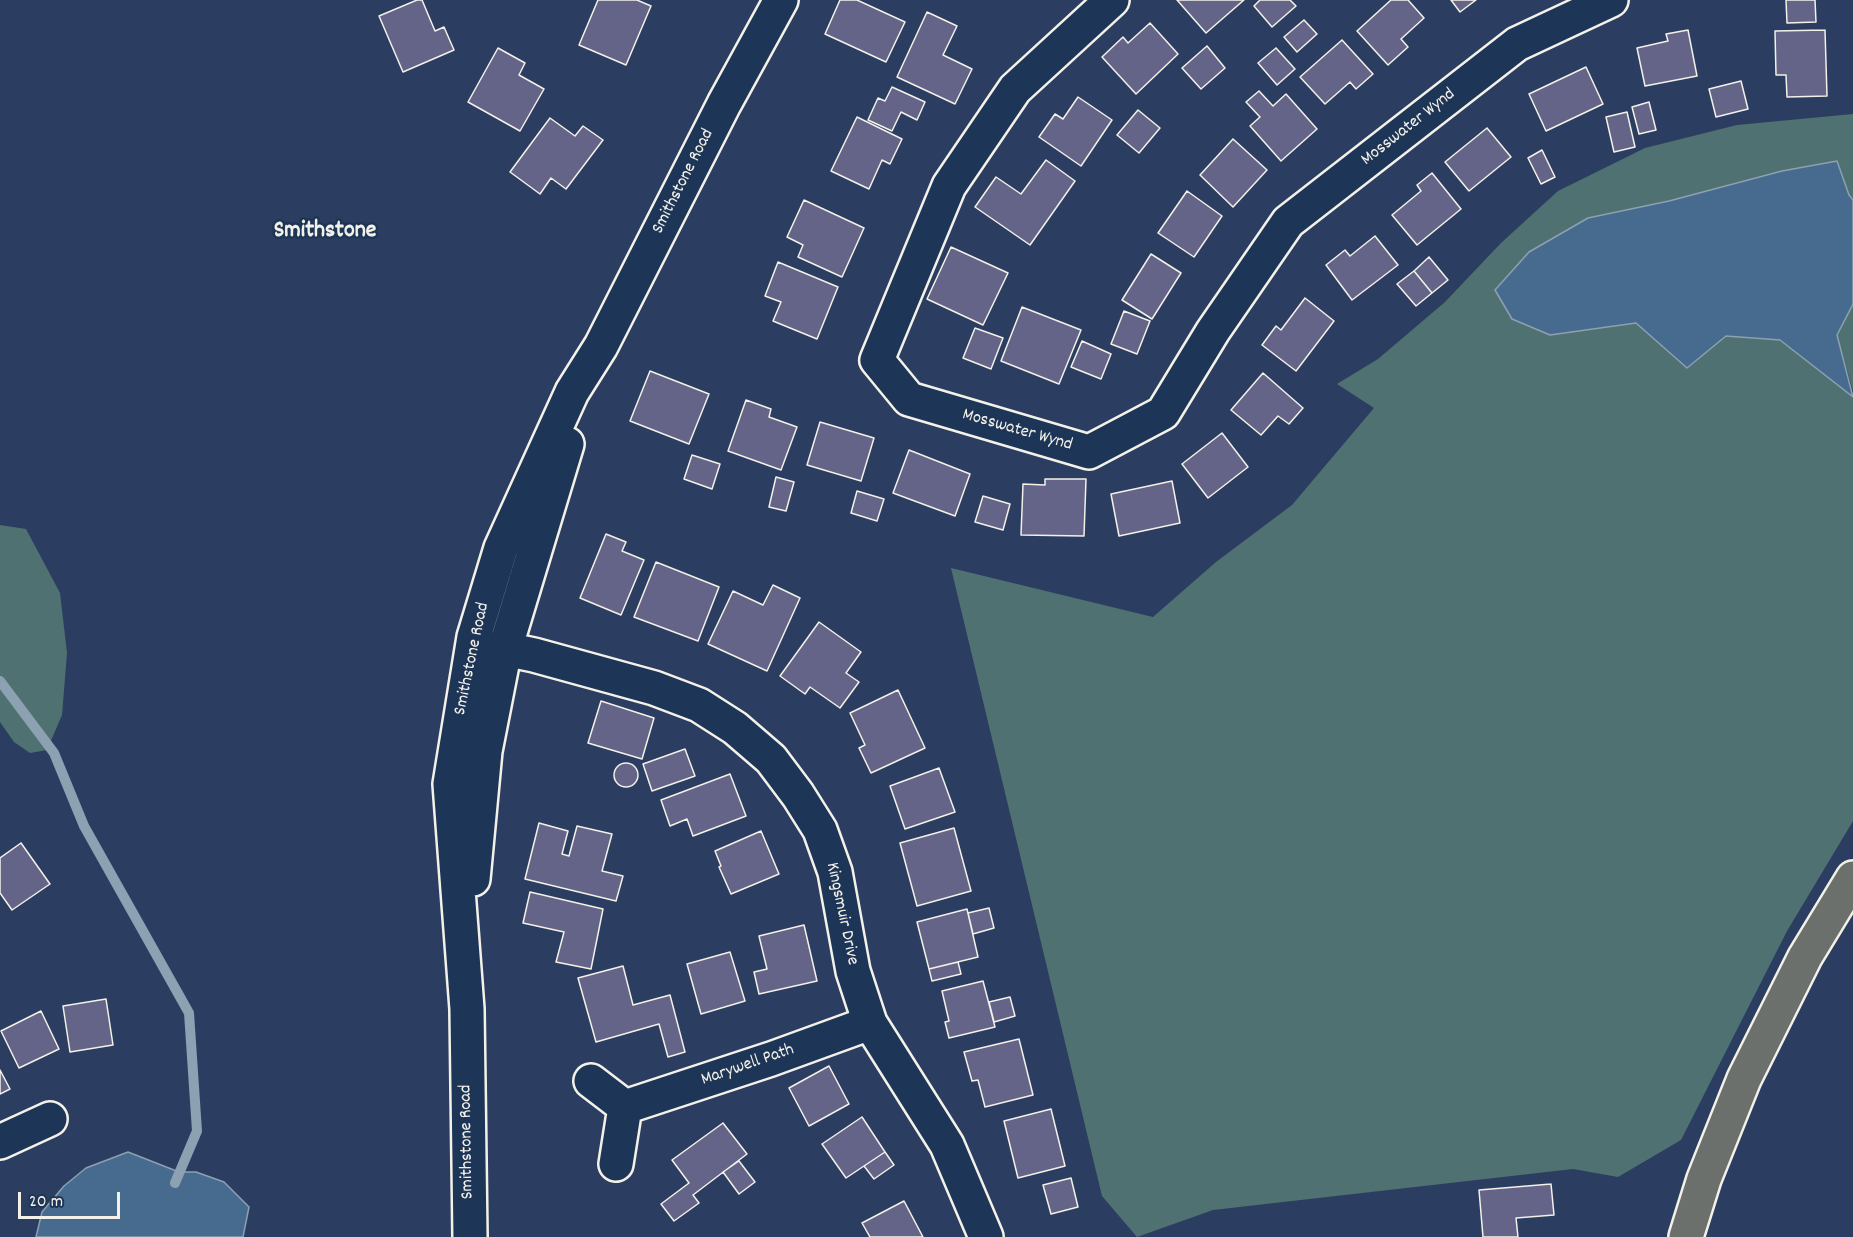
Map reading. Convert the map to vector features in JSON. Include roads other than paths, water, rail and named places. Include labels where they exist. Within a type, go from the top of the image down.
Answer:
[{"type":"main road","points":[[1686,1237],[1704,1179],[1744,1079],[1805,957],[1853,878]]},
{"type":"street","name":"Smithstone Road","points":[[470,1237],[465,975],[450,784],[474,637],[501,548],[572,392],[590,364],[780,0]]},
{"type":"street","name":"Mosswater Wynd","points":[[1112,0],[1015,89],[949,186],[878,360],[909,399],[1089,452],[1163,413],[1213,331],[1288,222],[1517,44],[1611,0]]},
{"type":"street","name":"Smithstone Road","points":[[465,975],[485,751],[505,648],[590,364]]},
{"type":"street","points":[[452,774],[490,649],[505,648]]},
{"type":"street","name":"Kingsmuir Drive","points":[[505,648],[654,688],[699,705],[735,728],[771,759],[820,830],[835,872],[852,971],[870,1023],[947,1145],[986,1237]]},
{"type":"street","name":"Marywell Path","points":[[625,1107],[771,1059],[870,1023]]},
{"type":"street","points":[[591,1081],[625,1107],[616,1164]]},
{"type":"street","points":[[0,1142],[51,1119]]},
{"type":"water","points":[[1837,161],[1849,195],[1853,200],[1853,304],[1837,335],[1853,397],[1780,340],[1726,336],[1687,368],[1636,323],[1550,335],[1512,319],[1495,290],[1529,252],[1588,218],[1669,201],[1782,171]]},
{"type":"water","points":[[128,1152],[179,1172],[196,1172],[224,1182],[249,1207],[243,1237],[36,1237],[42,1212],[64,1186],[86,1168]]},
{"type":"waterway","points":[[0,681],[54,753],[84,826],[189,1013],[197,1131],[175,1183]]},
{"type":"district","name":"Smithstone","points":[[325,233]]}]
